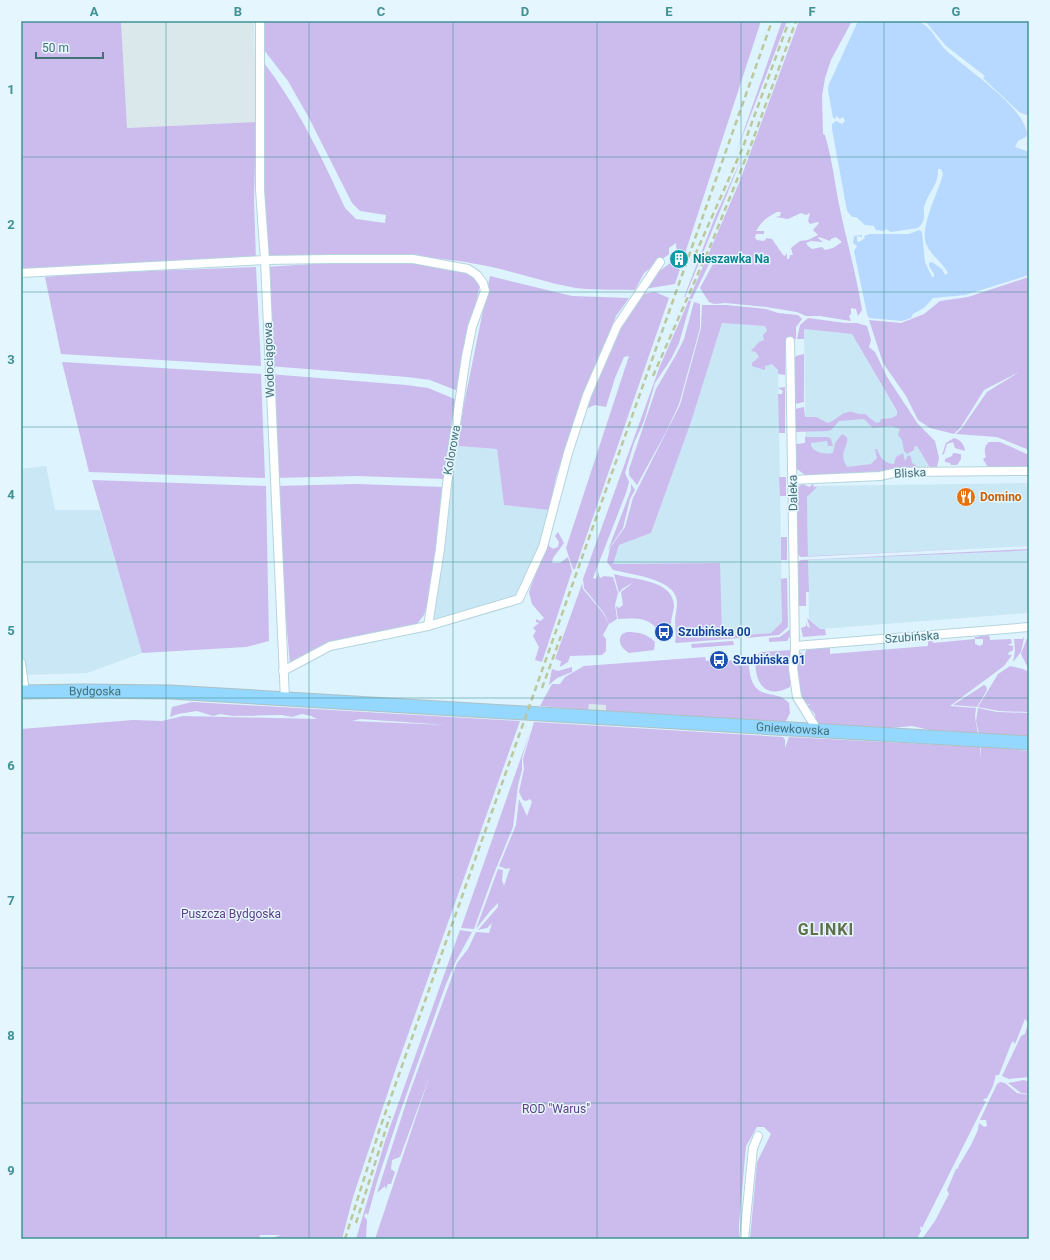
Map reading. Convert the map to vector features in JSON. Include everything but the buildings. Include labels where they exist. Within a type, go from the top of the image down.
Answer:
[{"type":"main road","name":"Bydgoska","points":[[23,692],[170,692],[285,699]]},
{"type":"main road","name":"Gniewkowska","points":[[285,699],[1029,743]]},
{"type":"street","name":"Wodociągowa","points":[[260,21],[260,190],[265,260],[285,699]]},
{"type":"street","name":"Kolorowa","points":[[265,260],[413,259],[468,269],[479,277],[485,291],[472,327],[466,357],[446,484],[440,549],[428,626]]},
{"type":"street","points":[[21,273],[265,260]]},
{"type":"street","points":[[284,671],[330,646],[428,626],[519,599],[543,547],[568,453],[587,395],[617,326],[660,262]]},
{"type":"street","name":"Daleka","points":[[790,341],[795,646],[793,668],[797,697],[818,731]]},
{"type":"street","name":"Bliska","points":[[792,480],[880,476],[898,472],[1029,471]]},
{"type":"street","name":"Szubińska","points":[[795,646],[1029,627]]},
{"type":"street","points":[[21,663],[23,692]]},
{"type":"street","points":[[744,1239],[753,1148],[758,1136]]},
{"type":"shaded area","points":[[121,21],[254,21],[256,122],[127,128]]},
{"type":"shaded area","points":[[722,323],[765,326],[778,361],[782,622],[771,633],[722,636],[719,563],[612,564],[619,545],[651,533],[691,422]]},
{"type":"shaded area","points":[[804,329],[852,334],[930,469],[816,470],[806,460]]},
{"type":"shaded area","points":[[458,446],[497,449],[504,505],[549,510],[541,545],[519,593],[513,597],[434,619]]},
{"type":"shaded area","points":[[46,466],[55,510],[100,510],[142,653],[87,673],[21,675],[21,469]]},
{"type":"shaded area","points":[[1029,483],[1029,546],[808,556],[807,497],[818,486]]},
{"type":"shaded area","points":[[1029,550],[1029,613],[820,629],[809,619],[808,560]]},
{"type":"shaded area","points":[[589,704],[606,705],[606,711],[588,710]]},
{"type":"green space","points":[[21,21],[121,21],[127,128],[256,122],[254,201],[256,259],[21,269]]},
{"type":"green space","points":[[265,21],[761,21],[675,284],[644,289],[650,278],[677,258],[676,243],[669,248],[669,254],[644,273],[635,290],[579,288],[488,266],[423,257],[344,255],[264,259],[262,195],[264,63],[299,115],[345,208],[356,219],[385,223],[386,215],[360,211],[352,203],[309,118],[288,81],[264,50]]},
{"type":"green space","points":[[782,21],[787,21],[736,153]]},
{"type":"green space","points":[[799,21],[852,21],[831,60],[825,78],[822,96],[823,134],[825,135],[830,155],[841,214],[860,298],[862,310],[858,316],[856,309],[851,308],[851,314],[849,316],[851,321],[820,316],[806,316],[797,312],[766,307],[725,303],[714,304],[709,302],[700,288],[714,262],[711,260],[692,299],[689,299],[739,183]],"holes":[[[777,212],[781,212],[780,216],[776,217],[788,219],[801,213],[806,215],[810,213],[808,221],[810,224],[819,223],[813,230],[818,235],[808,240],[800,241],[791,248],[793,255],[790,255],[789,259],[787,259],[787,253],[785,256],[783,255],[772,239],[767,238],[764,241],[757,240],[755,238],[756,234],[764,234],[764,231],[756,231],[760,225]],[[819,237],[830,241],[836,237],[842,242],[833,248],[825,250],[822,247],[812,249],[806,243],[811,241],[823,242],[818,238]]]},
{"type":"green space","points":[[743,155],[685,297],[684,297],[715,217]]},
{"type":"green space","points":[[330,263],[412,263],[482,274],[458,391],[430,380],[269,366],[264,267]]},
{"type":"green space","points":[[256,267],[261,366],[61,354],[45,277],[93,273]]},
{"type":"green space","points":[[490,276],[572,296],[629,298],[616,316],[576,415],[556,477],[549,510],[504,505],[497,449],[458,446],[463,409]]},
{"type":"green space","points":[[1029,277],[1029,450],[997,437],[956,434],[962,428],[987,392],[1019,372],[984,390],[961,427],[954,434],[930,428],[918,420],[906,396],[883,363],[869,320],[901,323],[924,314],[940,301],[968,297]]},
{"type":"green space","points":[[655,292],[669,298],[575,569],[573,569],[566,548],[629,356],[624,357],[615,378],[606,407],[595,405],[586,409],[614,337],[643,294]]},
{"type":"green space","points":[[689,300],[691,301],[679,343],[671,359],[655,383],[644,421],[634,443],[625,473],[629,482],[626,493],[593,578],[596,579],[599,572],[599,576],[601,578],[604,576],[613,577],[618,593],[615,605],[617,619],[609,624],[604,613],[584,588],[583,579],[660,366]]},
{"type":"green space","points":[[694,302],[700,304],[700,328],[679,404],[666,432],[637,485],[629,475],[629,469],[656,389],[684,339]]},
{"type":"green space","points":[[702,305],[726,305],[766,309],[778,313],[798,315],[802,319],[796,327],[796,339],[786,340],[785,375],[778,374],[778,370],[772,364],[765,366],[765,370],[752,366],[752,363],[759,357],[756,352],[751,351],[759,342],[764,340],[763,335],[767,331],[765,326],[722,323],[691,422],[651,533],[619,545],[613,564],[720,563],[722,636],[741,635],[741,638],[676,643],[675,621],[677,603],[673,591],[649,578],[613,570],[607,562],[610,548],[625,527],[633,498],[680,405],[701,328]]},
{"type":"green space","points":[[808,318],[845,323],[857,323],[867,326],[871,340],[869,347],[875,352],[887,377],[918,424],[935,441],[939,458],[937,467],[933,469],[880,473],[805,475],[797,469],[796,444],[805,443],[805,437],[828,437],[831,439],[833,446],[828,446],[827,441],[811,443],[811,446],[818,452],[830,454],[833,453],[835,443],[842,434],[847,437],[843,457],[847,467],[871,464],[877,458],[875,449],[877,449],[881,457],[888,463],[894,464],[896,457],[903,453],[905,461],[908,455],[911,457],[912,463],[921,469],[930,468],[917,446],[914,447],[914,450],[907,454],[904,451],[902,440],[898,435],[900,429],[891,426],[873,428],[864,419],[839,421],[831,430],[828,431],[796,432],[795,409],[804,407],[805,417],[816,417],[828,423],[848,412],[865,414],[876,423],[880,422],[881,419],[892,418],[897,415],[897,411],[852,334],[804,329],[804,339],[797,339],[800,325]]},
{"type":"green space","points":[[804,354],[804,402],[795,404],[794,359],[796,356]]},
{"type":"green space","points":[[62,362],[261,374],[265,478],[89,472]]},
{"type":"green space","points":[[269,374],[428,388],[457,400],[445,479],[356,476],[273,478]]},
{"type":"green space","points":[[785,387],[785,433],[779,433],[778,394],[782,394],[783,391],[778,388]]},
{"type":"green space","points":[[954,438],[962,443],[965,451],[955,448],[953,442],[947,444],[944,454],[942,455],[946,443]]},
{"type":"green space","points":[[989,442],[1000,442],[1029,455],[1029,468],[993,468],[987,466],[983,459],[986,457],[985,449]]},
{"type":"green space","points":[[953,453],[961,454],[961,459],[957,465],[951,465],[950,463],[945,462],[945,459],[952,456]]},
{"type":"green space","points":[[779,477],[786,477],[786,496],[780,496]]},
{"type":"green space","points":[[92,480],[266,486],[269,641],[246,647],[142,653]]},
{"type":"green space","points":[[356,484],[444,487],[430,595],[424,615],[416,625],[372,636],[325,644],[293,666],[290,664],[274,486]]},
{"type":"green space","points":[[631,484],[635,490],[630,499],[623,528],[608,550],[631,490]]},
{"type":"green space","points":[[803,484],[809,487],[813,484],[814,487],[818,486],[807,497],[808,556],[1029,546],[801,557],[797,554],[797,487]]},
{"type":"green space","points":[[550,532],[549,546],[553,549],[558,547],[559,542],[555,536],[558,532],[564,543],[553,558],[552,563],[560,563],[568,557],[572,571],[542,662],[535,660],[539,647],[533,636],[536,631],[533,628],[539,623],[536,622],[536,619],[540,621],[544,618],[532,604],[529,592]]},
{"type":"green space","points":[[781,537],[787,537],[787,560],[781,560]]},
{"type":"green space","points":[[1029,549],[1016,551],[808,560],[809,592],[806,592],[806,606],[798,606],[798,562],[801,560]]},
{"type":"green space","points":[[614,574],[659,585],[672,596],[674,610],[671,624],[667,625],[669,628],[672,628],[670,640],[647,621],[642,619],[618,619],[616,606],[619,608],[623,605],[621,592],[634,582],[622,589],[619,593]]},
{"type":"green space","points":[[787,578],[788,627],[779,635],[746,638],[746,635],[771,633],[782,622],[781,579]]},
{"type":"green space","points":[[582,584],[583,589],[603,613],[609,624],[603,635],[606,639],[606,651],[602,655],[570,656],[568,662],[560,667],[561,661],[555,659]]},
{"type":"green space","points":[[807,618],[820,629],[825,629],[826,635],[803,637],[801,628],[806,626],[806,621],[807,626],[810,628]]},
{"type":"green space","points":[[791,630],[790,636],[787,641],[769,642],[769,638],[780,637]]},
{"type":"green space","points":[[627,632],[639,633],[649,637],[655,642],[654,650],[629,653],[620,643],[622,634]]},
{"type":"green space","points":[[989,635],[990,640],[1011,639],[1012,643],[1008,645],[1013,646],[1013,650],[1008,653],[1009,655],[1012,655],[1004,666],[950,706],[976,708],[975,717],[978,734],[938,732],[912,726],[891,728],[819,724],[816,722],[815,714],[807,705],[812,705],[806,704],[797,678],[796,664],[798,657],[801,652],[805,655],[806,649],[830,647],[830,654],[928,646],[928,639],[933,639],[933,643],[975,639],[975,637]],"holes":[[[975,639],[983,639],[983,644],[980,646],[975,644]]]},
{"type":"green space","points":[[1023,637],[1024,638],[1021,652],[1013,662],[1015,651],[1014,639],[1023,639]]},
{"type":"green space","points":[[1027,638],[1029,642],[1029,670],[1021,654]]},
{"type":"green space","points":[[733,641],[734,645],[692,648],[691,644]]},
{"type":"green space","points":[[792,650],[790,687],[780,691],[766,689],[761,685],[758,679],[755,664],[756,656],[761,652]]},
{"type":"green space","points":[[705,657],[706,661],[714,660],[715,663],[735,660],[749,666],[751,678],[755,686],[760,691],[784,698],[789,703],[790,713],[785,723],[606,711],[606,705],[589,704],[588,710],[540,706],[552,684],[560,684],[565,677],[584,666]]},
{"type":"green space","points":[[1010,666],[1029,672],[1029,712],[999,711],[978,707],[998,674]]},
{"type":"green space","points":[[572,667],[572,672],[557,678],[549,685],[552,669],[558,671]]},
{"type":"green space","points":[[984,685],[986,686],[987,690],[977,707],[953,705]]},
{"type":"green space","name":"Puszcza Bydgoska","points":[[192,702],[520,721],[395,1071],[353,1197],[342,1239],[269,1239],[281,1235],[260,1235],[259,1239],[21,1239],[21,729],[133,720],[162,721],[183,716],[317,719],[302,714],[292,717],[282,715],[233,716],[220,714],[213,716],[197,711],[170,717],[172,707]],"holes":[[[360,719],[447,725],[352,721]]]},
{"type":"green space","points":[[978,708],[997,712],[1029,713],[1029,737],[979,734],[976,721]]},
{"type":"green space","name":"ROD \"Warus\"","points":[[534,722],[783,737],[785,740],[785,748],[789,737],[980,747],[981,759],[981,746],[1029,751],[1029,1077],[1009,1079],[1002,1076],[1021,1036],[1025,1034],[1028,1023],[1025,1019],[1015,1044],[1013,1041],[999,1075],[996,1075],[993,1086],[987,1098],[983,1101],[986,1101],[922,1228],[921,1226],[920,1228],[921,1231],[917,1239],[750,1239],[757,1162],[771,1134],[764,1127],[757,1127],[746,1146],[739,1239],[375,1239],[430,1075],[400,1157],[392,1160],[391,1169],[395,1172],[391,1184],[388,1184],[386,1189],[385,1186],[377,1193],[408,1097],[457,963],[468,949],[476,932],[489,933],[492,923],[487,928],[478,930],[498,907],[498,903],[476,929],[498,869],[503,870],[502,880],[504,886],[510,868],[506,869],[499,866],[516,825],[519,799],[527,816],[532,802],[530,799],[526,801],[523,800],[519,792],[524,769],[523,759]]},
{"type":"green space","points":[[530,732],[522,758],[522,770],[518,785],[513,827],[474,929],[461,928]]},
{"type":"green space","points":[[460,930],[472,932],[456,961],[446,984],[398,1118],[368,1215],[366,1213],[364,1216],[367,1220],[366,1239],[356,1239],[385,1141]]},
{"type":"green space","points":[[1024,1080],[1029,1082],[1029,1094],[1021,1093],[1008,1083]]},
{"type":"green space","points":[[1000,1082],[1005,1083],[1017,1093],[1029,1095],[1029,1239],[922,1239],[935,1221],[949,1194],[947,1190],[956,1169],[959,1168],[958,1167],[971,1145],[978,1130],[979,1123],[984,1127],[987,1126],[986,1120],[980,1120],[997,1084]]},
{"type":"sand","points":[[858,21],[917,21],[922,23],[930,30],[947,51],[1006,101],[1024,123],[1027,134],[1026,137],[1018,141],[1015,147],[1029,152],[1029,275],[965,295],[933,298],[924,308],[913,314],[911,318],[902,321],[869,318],[854,251],[857,246],[853,243],[854,236],[862,235],[862,237],[857,236],[857,241],[859,242],[865,238],[864,236],[870,234],[909,234],[919,230],[922,232],[925,262],[932,277],[934,277],[934,274],[929,266],[929,263],[932,262],[942,269],[945,275],[948,273],[929,250],[925,239],[927,220],[943,174],[941,169],[938,169],[937,179],[924,207],[923,221],[918,228],[891,232],[886,229],[883,231],[876,230],[874,226],[865,225],[856,217],[852,217],[847,211],[832,129],[832,124],[836,121],[842,124],[845,121],[843,117],[840,119],[836,116],[835,119],[833,118],[828,90],[829,84]]},
{"type":"sand","points":[[925,21],[1029,21],[1029,116],[1019,112],[983,78],[985,76],[946,46]]},
{"type":"railway","points":[[345,1239],[380,1128],[772,21]]},
{"type":"railway","points":[[695,255],[743,147],[789,21]]},
{"type":"railway","points":[[653,376],[712,242],[751,145],[796,21]]},
{"type":"railway","points":[[542,688],[561,636]]},
{"type":"railway","points":[[356,1223],[390,1116]]},
{"type":"place","name":"Nieszawka Na","points":[[679,259]]},
{"type":"place","name":"Domino","points":[[966,497]]},
{"type":"place","name":"Szubińska 00","points":[[664,632]]},
{"type":"place","name":"Szubińska 01","points":[[719,660]]},
{"type":"district","name":"GLINKI","points":[[826,929]]}]
